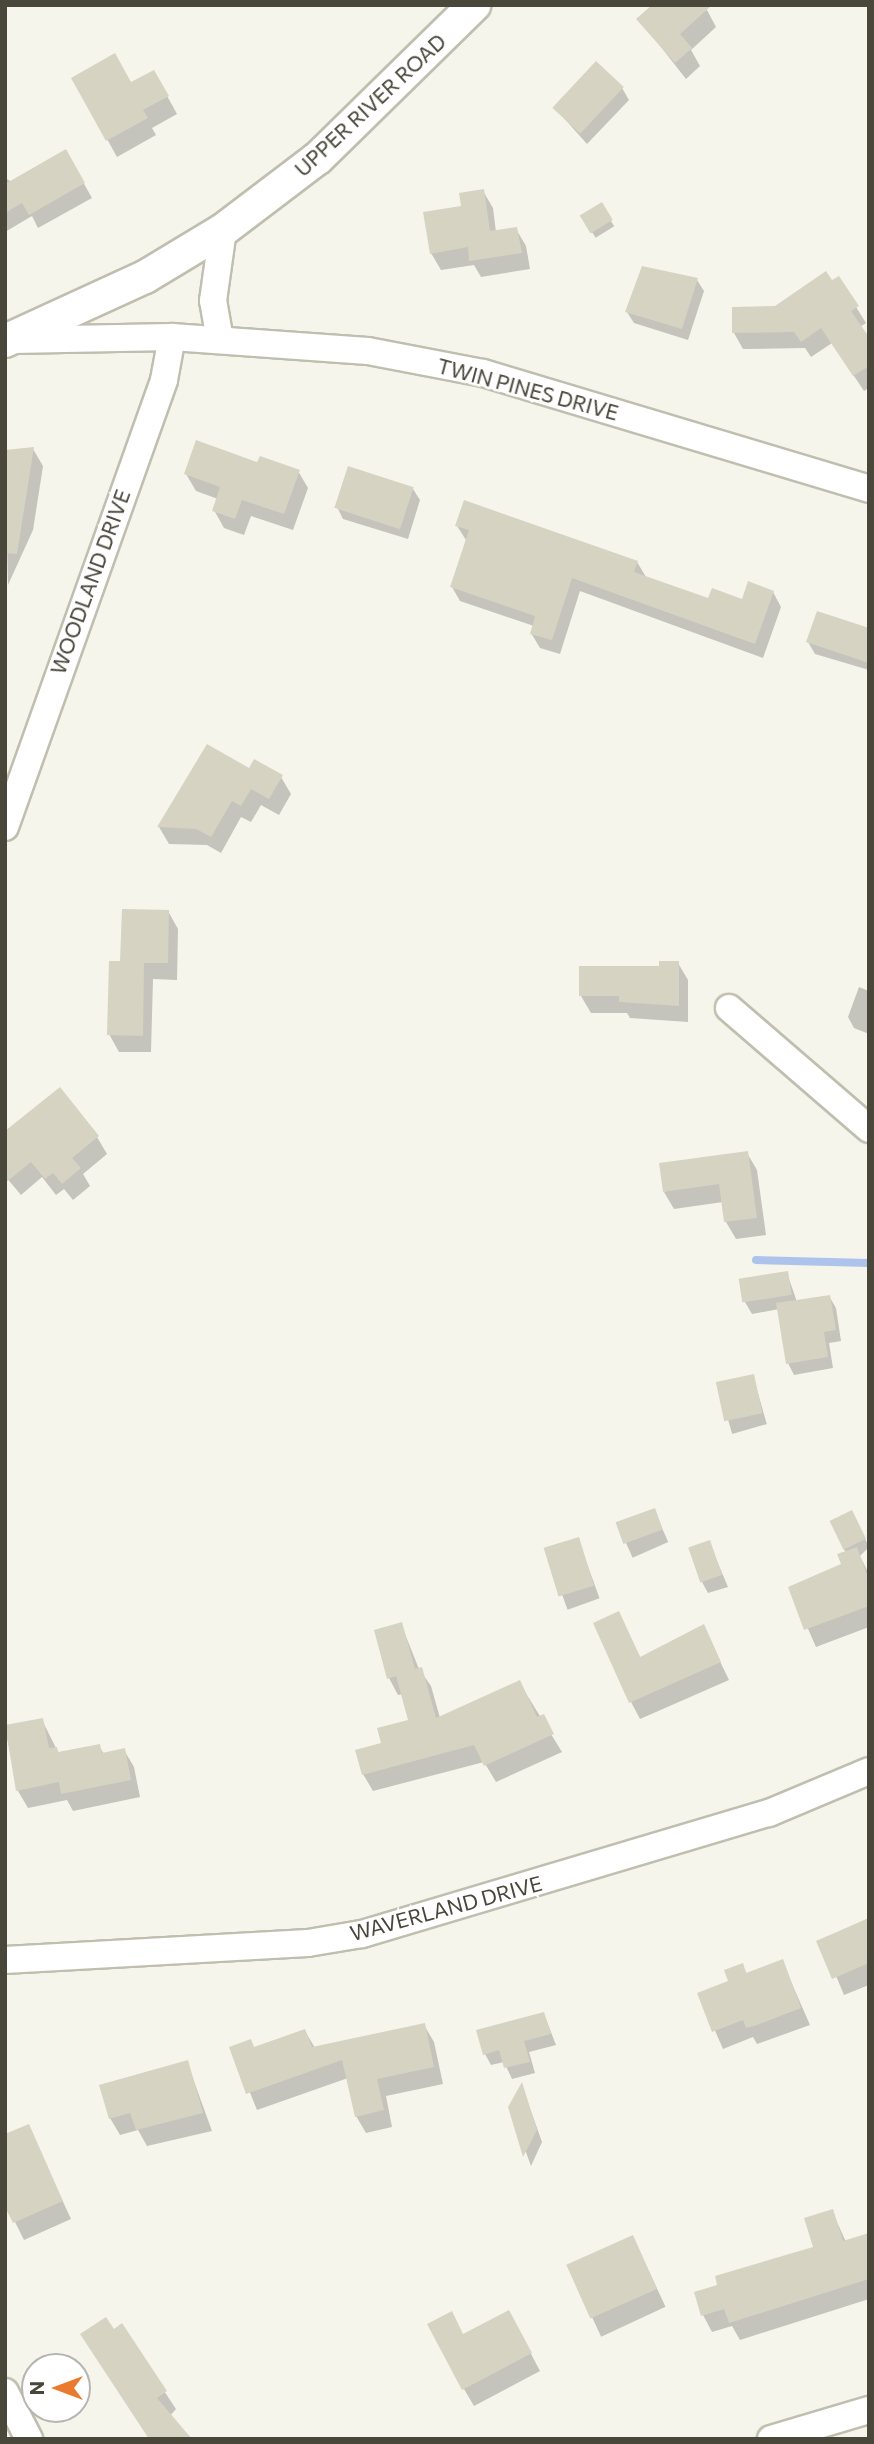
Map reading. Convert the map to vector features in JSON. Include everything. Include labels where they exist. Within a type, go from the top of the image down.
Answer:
[{"type":"street","name":"UPPER RIVER ROAD","points":[[8,341],[145,277],[223,230],[318,158],[474,5]]},
{"type":"street","points":[[220,340],[213,301],[223,230]]},
{"type":"street","name":"TWIN PINES DRIVE","points":[[8,341],[172,337],[368,351],[483,373],[869,489]]},
{"type":"street","name":"WOODLAND DRIVE","points":[[5,827],[164,380],[172,337]]},
{"type":"street","points":[[729,1008],[869,1129]]},
{"type":"street","name":"WAVERLAND DRIVE","points":[[5,1960],[238,1948],[362,1934],[756,1817],[869,1771]]},
{"type":"street","points":[[5,2392],[29,2439]]},
{"type":"street","points":[[771,2439],[869,2410]]},
{"type":"building","points":[[652,5],[712,5],[680,34],[692,48],[675,63],[636,19]]},
{"type":"building","points":[[115,53],[131,82],[154,70],[169,96],[143,110],[148,118],[106,141],[71,78]]},
{"type":"building","points":[[596,61],[624,87],[580,134],[552,108]]},
{"type":"building","points":[[66,149],[85,183],[29,215],[22,203],[5,213],[5,184]]},
{"type":"building","points":[[484,189],[490,231],[517,227],[522,253],[469,261],[468,247],[430,254],[423,212],[461,206],[459,193]]},
{"type":"building","points":[[602,202],[613,220],[591,233],[580,215]]},
{"type":"building","points":[[642,266],[698,278],[682,329],[625,312]]},
{"type":"building","points":[[826,271],[832,280],[839,276],[859,306],[851,311],[869,337],[869,366],[853,376],[821,328],[801,342],[794,332],[732,333],[732,307],[775,306]]},
{"type":"building","points":[[196,440],[257,462],[260,456],[300,470],[284,514],[242,500],[235,519],[212,511],[220,487],[184,474]]},
{"type":"building","points":[[34,447],[17,554],[5,553],[5,450]]},
{"type":"building","points":[[348,466],[414,487],[400,529],[334,508]]},
{"type":"building","points":[[464,500],[638,561],[634,572],[708,598],[712,588],[742,599],[748,581],[774,591],[755,644],[572,578],[552,640],[530,634],[535,616],[450,587],[469,530],[455,526]]},
{"type":"building","points":[[817,611],[869,628],[869,663],[806,642]]},
{"type":"building","points":[[207,744],[249,768],[254,759],[283,775],[269,799],[251,789],[241,806],[232,801],[211,837],[196,829],[157,827]]},
{"type":"building","points":[[122,909],[169,910],[168,963],[144,963],[143,1036],[107,1035],[109,961],[120,961]]},
{"type":"building","points":[[659,961],[679,961],[679,1006],[619,1002],[619,996],[579,996],[579,966],[659,966]]},
{"type":"building","points":[[60,1087],[99,1136],[72,1158],[81,1168],[62,1184],[53,1173],[45,1179],[31,1162],[5,1183],[5,1131]]},
{"type":"building","points":[[748,1151],[757,1218],[724,1222],[719,1184],[663,1192],[659,1163]]},
{"type":"building","points":[[788,1271],[792,1295],[742,1303],[739,1279]]},
{"type":"building","points":[[830,1295],[836,1330],[824,1332],[828,1357],[786,1364],[776,1303]]},
{"type":"building","points":[[754,1374],[762,1413],[724,1421],[716,1382]]},
{"type":"building","points":[[655,1508],[663,1530],[623,1544],[616,1522]]},
{"type":"building","points":[[852,1510],[866,1539],[844,1550],[830,1521]]},
{"type":"building","points":[[579,1537],[594,1586],[559,1597],[544,1548]]},
{"type":"building","points":[[710,1540],[722,1575],[700,1582],[688,1547]]},
{"type":"building","points":[[857,1547],[869,1580],[869,1606],[804,1630],[788,1587],[841,1564],[837,1554]]},
{"type":"building","points":[[619,1611],[640,1657],[704,1624],[721,1662],[629,1703],[593,1623]]},
{"type":"building","points":[[402,1622],[415,1669],[422,1667],[436,1718],[520,1680],[537,1717],[544,1714],[554,1734],[484,1766],[474,1745],[362,1775],[355,1750],[381,1743],[377,1728],[408,1720],[396,1676],[387,1679],[374,1630]]},
{"type":"building","points":[[43,1718],[49,1748],[57,1747],[58,1752],[100,1744],[102,1753],[125,1748],[131,1780],[61,1794],[59,1782],[16,1791],[5,1725]]},
{"type":"building","points":[[869,1918],[869,1963],[832,1979],[816,1941]]},
{"type":"building","points":[[783,1959],[801,2008],[746,2028],[743,2020],[712,2032],[697,1993],[728,1981],[724,1970],[743,1963],[746,1973]]},
{"type":"building","points":[[544,2012],[551,2034],[524,2041],[530,2062],[504,2068],[499,2050],[483,2055],[476,2030]]},
{"type":"building","points":[[425,2023],[434,2067],[377,2079],[384,2110],[355,2117],[342,2060],[246,2094],[229,2047],[251,2039],[254,2047],[305,2029],[312,2047]]},
{"type":"building","points":[[188,2060],[203,2113],[136,2130],[130,2113],[109,2119],[99,2085]]},
{"type":"building","points":[[522,2082],[537,2130],[523,2157],[508,2107]]},
{"type":"building","points":[[29,2124],[63,2201],[13,2223],[5,2207],[5,2134]]},
{"type":"building","points":[[833,2209],[843,2241],[869,2233],[869,2279],[729,2323],[724,2309],[701,2316],[694,2292],[717,2285],[715,2276],[813,2247],[804,2218]]},
{"type":"building","points":[[633,2235],[657,2289],[590,2319],[566,2265]]},
{"type":"building","points":[[509,2310],[532,2353],[462,2390],[427,2324],[452,2311],[463,2334]]},
{"type":"building","points":[[106,2317],[114,2329],[122,2323],[167,2391],[157,2398],[192,2439],[149,2439],[80,2334]]},
{"type":"waterway","points":[[756,1260],[869,1263]]}]
